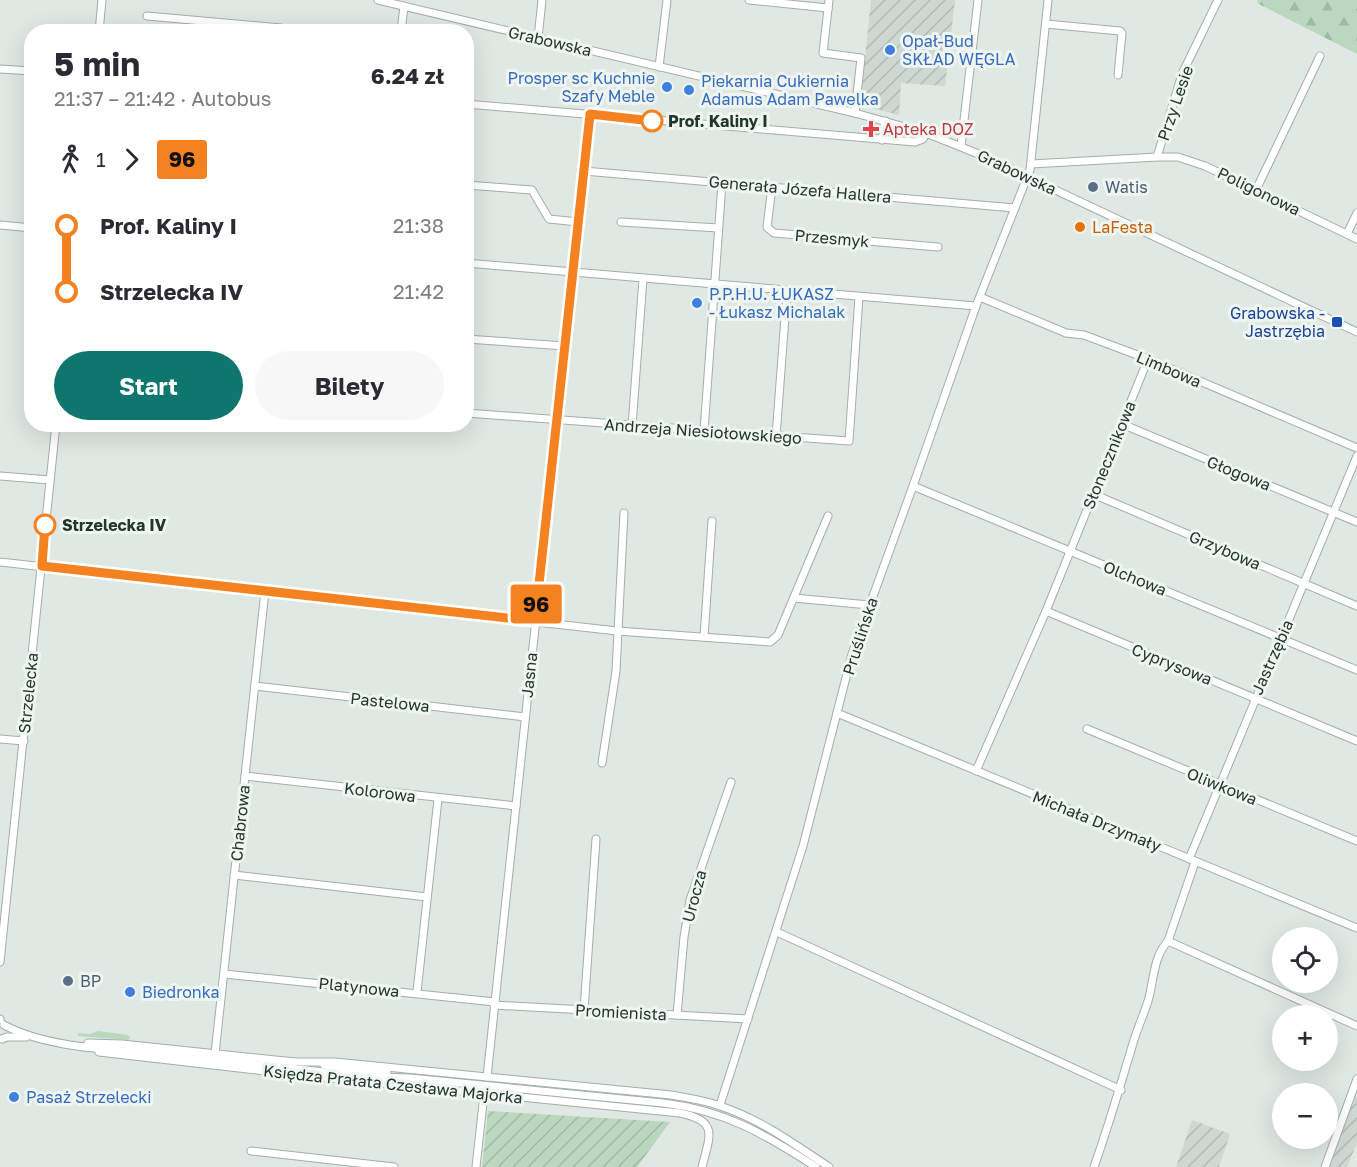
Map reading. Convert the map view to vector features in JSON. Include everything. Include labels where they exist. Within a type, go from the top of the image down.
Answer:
[{"type":"street","points":[[100,24],[102,0]]},
{"type":"street","name":"Grabowska","points":[[378,0],[855,113],[926,133],[1028,176],[1357,332]]},
{"type":"street","points":[[538,38],[542,0]]},
{"type":"street","points":[[659,67],[667,0]]},
{"type":"street","points":[[749,0],[828,4],[823,53],[861,58],[855,113]]},
{"type":"street","points":[[961,146],[978,0]]},
{"type":"street","name":"Pruślińska","points":[[720,1105],[777,932],[814,807],[852,654],[914,486],[976,306],[1028,176],[1048,0]]},
{"type":"street","name":"Przy Lesie","points":[[1031,164],[1157,157],[1182,74],[1218,0]]},
{"type":"street","points":[[403,24],[404,6]]},
{"type":"street","points":[[147,16],[204,24]]},
{"type":"street","points":[[1046,24],[1120,30],[1122,33],[1118,75]]},
{"type":"street","points":[[1256,190],[1320,56]]},
{"type":"street","points":[[0,69],[24,70]]},
{"type":"street","points":[[474,105],[882,140],[915,142],[923,139],[926,133]]},
{"type":"street","name":"Jasna","points":[[487,1077],[590,114]]},
{"type":"street","points":[[882,140],[885,121]]},
{"type":"street","name":"Poligonowa","points":[[1157,157],[1178,157],[1206,166],[1357,239]]},
{"type":"street","name":"Generała Józefa Hallera","points":[[584,171],[1015,208]]},
{"type":"street","points":[[704,431],[722,183]]},
{"type":"street","points":[[474,186],[532,190],[549,219],[578,222]]},
{"type":"street","name":"Przesmyk","points":[[772,187],[767,227],[774,233],[938,247]]},
{"type":"street","points":[[1347,234],[1357,213]]},
{"type":"street","points":[[621,222],[718,228]]},
{"type":"street","points":[[0,225],[24,227]]},
{"type":"street","points":[[474,264],[976,306]]},
{"type":"street","points":[[632,426],[643,279]]},
{"type":"street","points":[[776,436],[787,291]]},
{"type":"street","name":"Andrzeja Niesiołowskiego","points":[[474,414],[849,441],[859,297]]},
{"type":"street","name":"Limbowa","points":[[980,297],[1066,333],[1084,335],[1148,359],[1357,448]]},
{"type":"street","points":[[474,340],[565,346]]},
{"type":"street","name":"Słonecznikowa","points":[[1070,551],[1148,359]]},
{"type":"street","name":"Głogowa","points":[[1122,424],[1357,522]]},
{"type":"street","name":"Strzelecka","points":[[0,962],[55,432]]},
{"type":"street","name":"Jastrzębia","points":[[1094,1167],[1121,1090],[1134,1039],[1148,1000],[1155,966],[1163,946],[1168,941],[1192,860],[1254,699],[1282,638],[1357,456]]},
{"type":"street","points":[[0,476],[50,480]]},
{"type":"street","name":"Olchowa","points":[[914,486],[1357,670]]},
{"type":"street","name":"Grzybowa","points":[[1093,494],[1357,606]]},
{"type":"street","points":[[602,763],[613,691],[624,513]]},
{"type":"street","points":[[0,562],[618,631],[770,642],[778,635],[828,516]]},
{"type":"street","points":[[704,637],[712,521]]},
{"type":"street","points":[[976,771],[1070,551]]},
{"type":"street","name":"Chabrowa","points":[[215,1054],[266,591]]},
{"type":"street","points":[[794,598],[869,605]]},
{"type":"street","name":"Cyprysowa","points":[[1046,611],[1357,741]]},
{"type":"street","name":"Pastelowa","points":[[255,686],[525,717]]},
{"type":"street","name":"Michała Drzymały","points":[[837,713],[1357,928]]},
{"type":"street","name":"Oliwkowa","points":[[1087,729],[1357,841]]},
{"type":"street","points":[[0,739],[24,741]]},
{"type":"street","name":"Kolorowa","points":[[245,776],[516,806]]},
{"type":"street","name":"Urocza","points":[[677,1015],[687,913],[731,782]]},
{"type":"street","points":[[417,993],[438,799]]},
{"type":"street","points":[[584,1010],[596,839]]},
{"type":"street","points":[[234,875],[427,897]]},
{"type":"street","points":[[777,932],[1121,1090]]},
{"type":"street","points":[[1168,941],[1357,1026]]},
{"type":"street","name":"Platynowa","points":[[224,974],[417,993],[494,1004]]},
{"type":"street","name":"Promienista","points":[[494,1004],[748,1019]]},
{"type":"street","points":[[1,1021],[5,1031],[1,1039]]},
{"type":"street","name":"Księdza Prałata Czesława Majorka","points":[[1,1021],[15,1031],[76,1045],[371,1077],[410,1078]]},
{"type":"street","name":"Księdza Prałata Czesława Majorka","points":[[1,1039],[14,1036],[38,1037]]},
{"type":"street","name":"Księdza Prałata Czesława Majorka","points":[[76,1045],[103,1042],[292,1062],[410,1078],[663,1103],[712,1112],[752,1127],[816,1167]]},
{"type":"street","name":"Księdza Prałata Czesława Majorka","points":[[76,1045],[92,1051],[122,1056],[680,1113],[699,1118],[707,1127],[709,1137],[702,1167]]},
{"type":"street","name":"Księdza Prałata Czesława Majorka","points":[[292,1062],[335,1062],[671,1095],[720,1105],[760,1123],[829,1167]]},
{"type":"street","points":[[1325,1167],[1357,1079]]},
{"type":"street","points":[[476,1167],[484,1094]]},
{"type":"street","points":[[251,1151],[394,1167]]},
{"type":"shaded area","points":[[871,0],[955,0],[945,86],[901,83],[899,115],[860,105]]},
{"type":"shaded area","points":[[1357,1089],[1357,1143],[1347,1167],[1329,1167],[1335,1149],[1338,1149],[1338,1142]]},
{"type":"shaded area","points":[[1192,1120],[1230,1134],[1219,1167],[1176,1167]]},
{"type":"green space","points":[[1258,0],[1357,0],[1357,54],[1257,3]]},
{"type":"green space","points":[[887,127],[916,134],[917,138],[888,137]]},
{"type":"green space","points":[[98,1031],[128,1035],[130,1038],[128,1040],[78,1036],[78,1033],[90,1034]]},
{"type":"green space","points":[[488,1111],[670,1122],[637,1167],[482,1167]]},
{"type":"bus line","name":"96","points":[[45,525],[42,566],[535,621],[590,114],[652,121]]},
{"type":"place","name":"Opał-Bud SKŁAD WĘGLA","points":[[890,50]]},
{"type":"place","name":"Prosper sc Kuchnie Szafy Meble","points":[[667,87]]},
{"type":"place","name":"Piekarnia Cukiernia Adamus Adam Pawelka","points":[[689,90]]},
{"type":"place","name":"Prof. Kaliny I","points":[[652,121]]},
{"type":"place","name":"Apteka DOZ","points":[[871,129]]},
{"type":"place","name":"Watis","points":[[1093,187]]},
{"type":"place","name":"LaFesta","points":[[1080,227]]},
{"type":"place","name":"P.P.H.U. ŁUKASZ - Łukasz Michalak","points":[[697,303]]},
{"type":"place","name":"Grabowska - Jastrzębia","points":[[1337,322]]},
{"type":"place","name":"Strzelecka IV","points":[[45,525]]},
{"type":"place","name":"BP","points":[[68,981]]},
{"type":"place","name":"Biedronka","points":[[130,992]]},
{"type":"place","name":"Pasaż Strzelecki","points":[[14,1097]]}]
